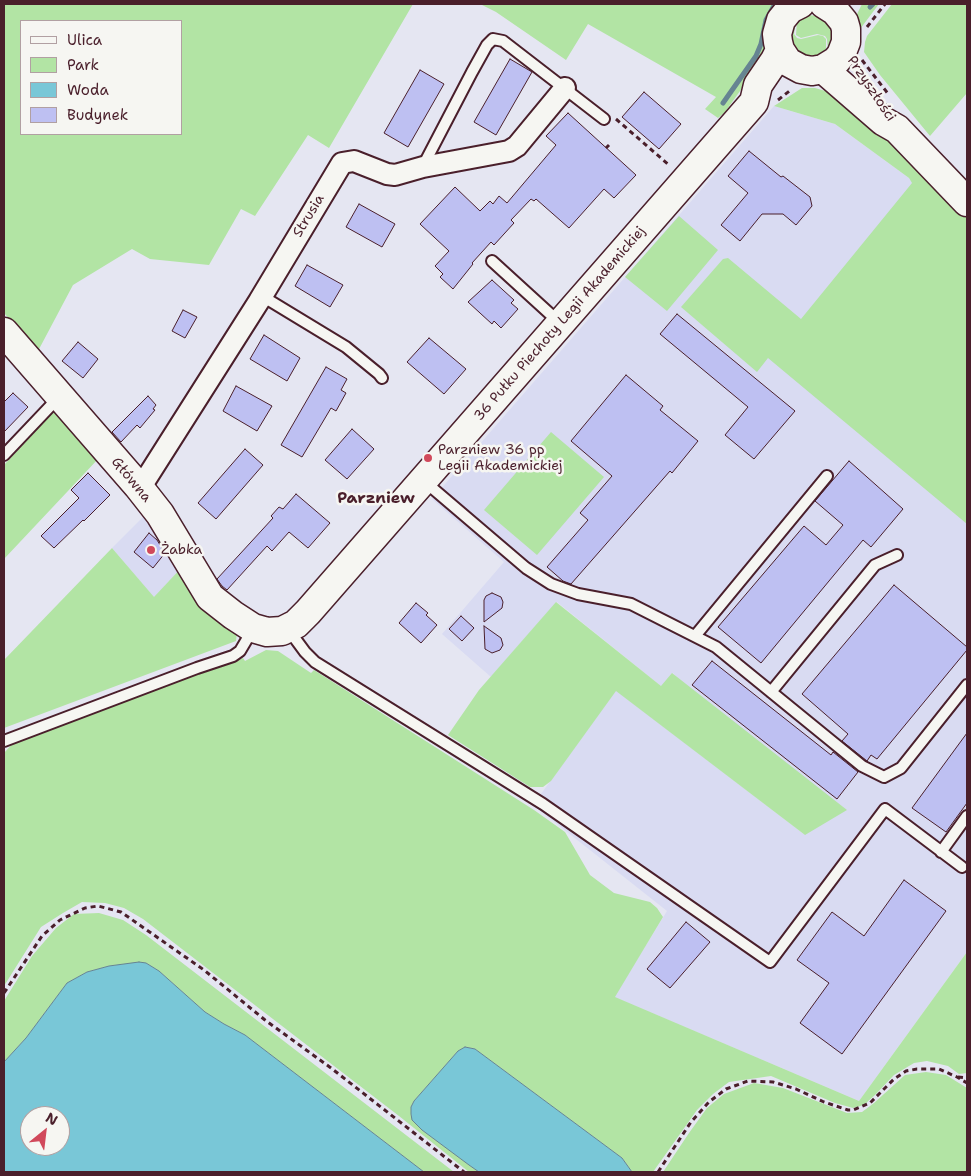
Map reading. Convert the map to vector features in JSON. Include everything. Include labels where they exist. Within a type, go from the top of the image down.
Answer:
[{"type":"street","points":[[780,50],[777,34],[778,26],[785,14],[800,4]]},
{"type":"street","points":[[824,4],[835,10],[850,13],[844,49]]},
{"type":"street","name":"Przyszłości","points":[[844,49],[859,75],[892,116],[897,129]]},
{"type":"street","name":"36 Pułku Piechoty Legii Akademickiej","points":[[754,102],[770,96],[812,69],[836,61],[844,49]]},
{"type":"street","name":"Przyszłości","points":[[780,50],[788,62],[812,69],[883,121],[897,129],[967,202]]},
{"type":"street","name":"36 Pułku Piechoty Legii Akademickiej","points":[[288,629],[308,612],[754,102],[758,85],[780,50]]},
{"type":"street","name":"Strusia","points":[[138,486],[146,479],[262,296],[342,163],[354,161],[387,174],[395,175],[423,167],[509,151],[517,146],[565,88]]},
{"type":"street","name":"Główna","points":[[4,332],[138,486],[163,518],[206,592],[228,612],[253,628]]},
{"type":"street","points":[[253,628],[267,632],[288,629]]},
{"type":"lane","points":[[423,167],[487,45],[493,39],[503,41],[604,120]]},
{"type":"lane","points":[[492,261],[560,324]]},
{"type":"lane","points":[[262,296],[346,347],[382,378]]},
{"type":"lane","points":[[4,455],[59,396]]},
{"type":"lane","points":[[695,636],[827,476]]},
{"type":"lane","points":[[423,480],[526,568],[550,584],[578,594],[631,604],[716,647],[862,766],[884,777],[901,768],[967,685]]},
{"type":"lane","points":[[771,692],[875,565],[897,555]]},
{"type":"lane","points":[[4,742],[233,656],[240,651],[253,628]]},
{"type":"lane","points":[[288,629],[315,662],[542,804],[770,962],[885,809],[962,867]]},
{"type":"lane","points":[[941,852],[967,816]]},
{"type":"path","points":[[615,118],[670,166]]},
{"type":"path","points":[[4,993],[42,936],[60,920],[85,908],[98,906],[122,912],[204,970],[265,1020],[331,1068],[464,1172]]},
{"type":"path","points":[[658,1172],[691,1122],[709,1102],[726,1089],[748,1082],[773,1082],[796,1089],[840,1108],[853,1110],[870,1103],[894,1079],[906,1071],[939,1069],[967,1083]]},
{"type":"path","points":[[957,1077],[967,1078]]},
{"type":"shaded area","points":[[774,106],[835,124],[909,178],[920,194],[967,227],[967,952],[859,1101],[614,997],[667,911],[533,805],[616,690],[805,835],[673,673],[662,687],[557,602],[491,677],[442,634],[504,562],[432,499]]},
{"type":"shaded area","points":[[150,513],[183,566],[154,598],[112,548],[144,516]]},
{"type":"green space","points":[[4,4],[413,4],[329,148],[308,135],[255,216],[241,209],[209,265],[150,259],[132,249],[73,285],[38,351],[4,313]]},
{"type":"green space","points":[[480,4],[785,4],[770,49],[725,112],[718,118],[705,109],[716,97],[588,24],[566,60],[496,12]]},
{"type":"green space","points":[[862,4],[879,4],[854,37],[856,16]]},
{"type":"green space","points":[[892,4],[967,4],[967,93],[930,136],[880,75],[864,52],[867,36]]},
{"type":"green space","points":[[807,15],[820,16],[828,22],[833,31],[833,41],[828,52],[825,36],[817,34],[801,38],[796,35],[797,20]]},
{"type":"green space","points":[[796,21],[794,34],[797,38],[823,36],[826,39],[826,53],[819,57],[807,58],[795,51],[790,39],[793,25]]},
{"type":"green space","points":[[802,88],[815,88],[846,97],[967,214],[967,524],[768,358],[757,372],[681,307],[723,259],[728,258],[801,319],[912,183],[909,178],[835,124],[774,106]]},
{"type":"green space","points":[[679,216],[718,250],[667,311],[625,277]]},
{"type":"green space","points":[[57,408],[99,458],[4,559],[4,465]]},
{"type":"green space","points":[[551,432],[604,477],[537,555],[484,510]]},
{"type":"green space","points":[[112,548],[154,597],[183,566],[237,633],[236,641],[4,728],[4,660]]},
{"type":"green space","points":[[556,602],[661,686],[672,673],[847,810],[805,835],[616,691],[551,781],[543,787],[530,787],[448,735],[479,690]]},
{"type":"green space","points":[[266,650],[278,651],[311,673],[314,670],[534,810],[565,832],[590,875],[614,893],[650,902],[657,908],[663,917],[615,997],[859,1101],[967,952],[967,1073],[959,1074],[948,1066],[927,1061],[914,1063],[894,1075],[864,1105],[853,1108],[835,1103],[771,1076],[729,1082],[713,1094],[697,1110],[653,1172],[632,1172],[622,1158],[475,1049],[465,1047],[458,1051],[414,1101],[411,1107],[411,1114],[413,1120],[422,1130],[479,1172],[469,1172],[143,919],[124,908],[105,903],[82,902],[41,927],[4,986],[4,753],[14,742],[197,672],[243,658],[245,661]]},
{"type":"green space","points":[[99,913],[123,920],[146,935],[454,1172],[424,1172],[245,1035],[205,1012],[159,971],[146,963],[109,966],[87,972],[67,983],[26,1038],[4,1062],[4,1001],[32,956],[56,928],[74,914]]},
{"type":"green space","points":[[926,1072],[946,1075],[967,1088],[967,1172],[663,1172],[707,1108],[724,1094],[754,1083],[783,1088],[847,1113],[862,1112],[905,1075]]},
{"type":"water","points":[[139,962],[146,963],[159,971],[205,1012],[245,1035],[424,1172],[4,1172],[4,1062],[26,1038],[67,983],[87,972],[109,966]]},
{"type":"water","points":[[465,1047],[475,1049],[622,1158],[632,1172],[479,1172],[422,1130],[412,1120],[411,1107],[414,1101],[458,1051]]},
{"type":"building","points":[[510,59],[532,72],[496,135],[474,122]]},
{"type":"building","points":[[420,70],[444,84],[408,147],[384,133]]},
{"type":"building","points":[[644,92],[681,124],[659,149],[622,117]]},
{"type":"building","points":[[568,113],[636,175],[614,198],[604,189],[569,228],[536,199],[534,201],[531,199],[511,220],[514,223],[494,245],[491,242],[472,263],[453,289],[440,277],[443,274],[435,266],[449,251],[420,224],[455,187],[480,211],[490,201],[493,204],[499,196],[507,203],[556,145],[546,136]]},
{"type":"building","points":[[749,151],[810,197],[812,206],[796,225],[783,214],[762,214],[740,241],[721,225],[748,193],[728,176]]},
{"type":"building","points":[[359,204],[395,224],[382,247],[346,227]]},
{"type":"building","points":[[307,265],[343,285],[330,307],[295,286]]},
{"type":"building","points":[[492,280],[514,300],[511,303],[518,309],[501,328],[494,321],[492,324],[468,302]]},
{"type":"building","points":[[183,310],[197,317],[185,338],[172,331]]},
{"type":"building","points":[[677,314],[795,411],[754,459],[725,435],[748,407],[660,334]]},
{"type":"building","points":[[264,335],[300,358],[287,381],[250,359]]},
{"type":"building","points":[[429,338],[466,369],[444,394],[407,362]]},
{"type":"building","points":[[78,342],[98,359],[83,378],[62,361]]},
{"type":"building","points":[[326,367],[347,379],[341,390],[346,393],[336,411],[331,408],[302,457],[281,445]]},
{"type":"building","points":[[626,375],[663,406],[660,410],[698,441],[672,473],[670,471],[571,584],[563,581],[547,567],[588,520],[580,513],[612,476],[571,441]]},
{"type":"building","points":[[236,386],[272,406],[257,431],[223,411]]},
{"type":"building","points":[[13,393],[28,407],[4,432],[4,402]]},
{"type":"building","points":[[148,396],[156,405],[153,409],[155,410],[140,428],[137,425],[121,442],[112,432]]},
{"type":"building","points":[[352,429],[374,449],[347,479],[325,460]]},
{"type":"building","points":[[245,449],[263,465],[216,519],[198,503]]},
{"type":"building","points":[[849,461],[903,509],[871,547],[863,540],[761,663],[718,627],[804,526],[826,545],[843,525],[815,501]]},
{"type":"building","points":[[88,473],[110,495],[54,548],[41,536],[79,498],[71,490]]},
{"type":"building","points":[[296,494],[330,523],[308,548],[289,532],[272,551],[267,546],[227,590],[217,579],[273,518],[271,516],[279,507],[283,509]]},
{"type":"building","name":"Żabka","points":[[149,533],[157,540],[165,553],[153,568],[134,552]]},
{"type":"building","points":[[894,585],[967,647],[967,650],[877,759],[871,755],[867,761],[842,741],[848,734],[802,694]]},
{"type":"building","points":[[492,593],[501,597],[503,602],[502,608],[484,622],[484,600],[486,596]]},
{"type":"building","points":[[416,603],[428,613],[426,615],[437,625],[421,643],[399,623]]},
{"type":"building","points":[[461,616],[474,628],[462,641],[449,629]]},
{"type":"building","points":[[484,626],[501,638],[503,645],[500,650],[492,653],[485,649]]},
{"type":"building","points":[[712,661],[831,755],[833,752],[858,772],[837,799],[692,685]]},
{"type":"building","points":[[967,733],[967,803],[946,832],[912,808]]},
{"type":"building","points":[[904,880],[946,911],[842,1054],[800,1023],[829,983],[797,960],[832,912],[864,936]]},
{"type":"building","points":[[686,922],[710,942],[670,988],[647,969]]},
{"type":"waterway","points":[[723,103],[756,56],[761,44],[766,20],[775,4]]},
{"type":"waterway","points":[[870,7],[873,4]]},
{"type":"place","name":"Parzniew 36 pp Legii Akademickiej","points":[[428,458]]},
{"type":"place","name":"Żabka","points":[[151,550]]},
{"type":"district","name":"Parzniew","points":[[376,499]]}]
